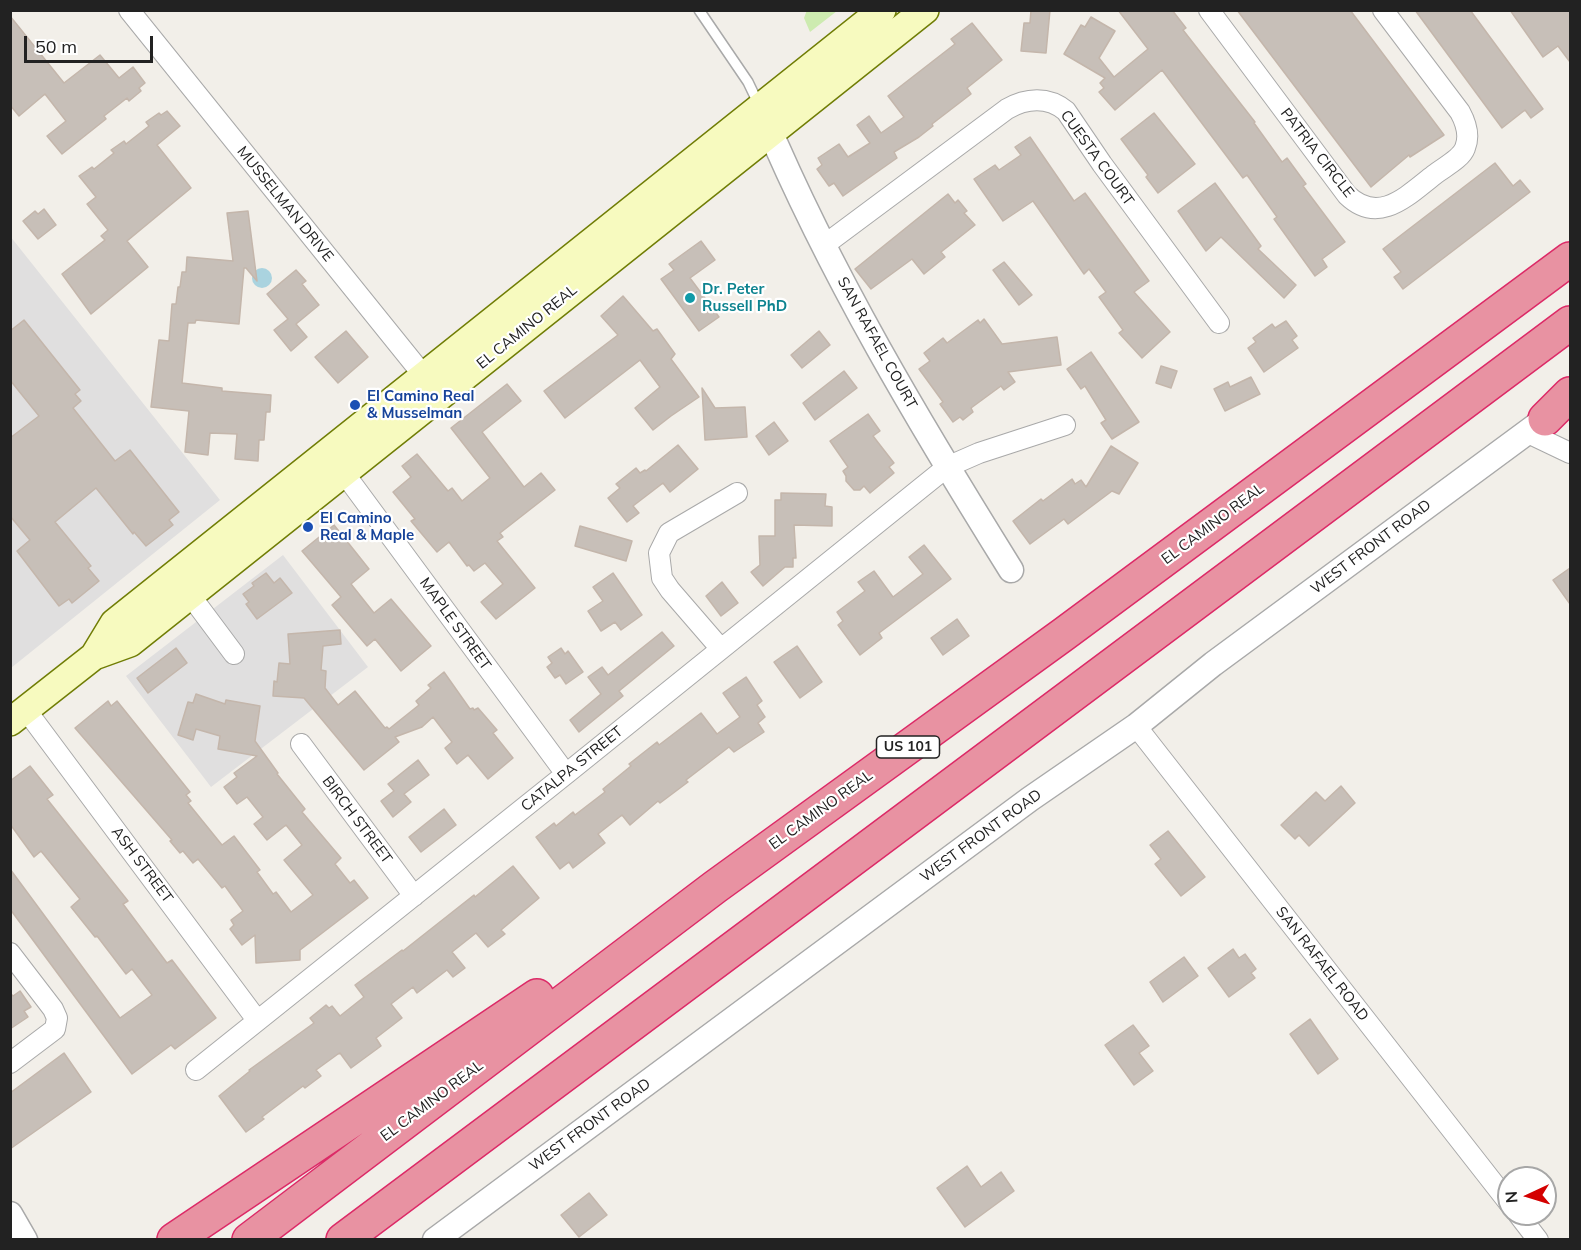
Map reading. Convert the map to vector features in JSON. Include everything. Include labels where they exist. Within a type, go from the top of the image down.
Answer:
[{"type":"highway","name":"EL CAMINO REAL","points":[[249,1239],[715,887],[1064,634],[1570,259]]},
{"type":"highway","points":[[343,1239],[1570,323]]},
{"type":"highway","points":[[1535,426],[1570,394]]},
{"type":"highway","points":[[174,1239],[640,927],[715,887]]},
{"type":"main road","name":"EL CAMINO REAL","points":[[94,656],[114,622],[882,10]]},
{"type":"main road","name":"EL CAMINO REAL","points":[[18,716],[94,656],[130,643],[925,10]]},
{"type":"street","name":"MUSSELMAN DRIVE","points":[[129,10],[441,397]]},
{"type":"street","name":"PATRIA CIRCLE","points":[[1209,10],[1347,195],[1362,207],[1372,209],[1396,204],[1461,154],[1467,138],[1461,112],[1383,10]]},
{"type":"street","name":"CUESTA COURT","points":[[823,246],[1007,109],[1017,103],[1033,100],[1049,101],[1066,111],[1102,164],[1220,323]]},
{"type":"street","name":"SAN RAFAEL COURT","points":[[760,107],[783,164],[823,246],[889,370],[1011,570]]},
{"type":"street","name":"CATALPA STREET","points":[[196,1070],[947,467],[979,453],[1065,425]]},
{"type":"street","points":[[1535,426],[1570,453]]},
{"type":"street","name":"WEST FRONT ROAD","points":[[435,1239],[1030,799],[1136,726],[1213,664],[1535,426]]},
{"type":"street","name":"MAPLE STREET","points":[[344,474],[566,774]]},
{"type":"street","points":[[721,649],[662,578],[659,553],[669,533],[737,493]]},
{"type":"street","points":[[190,595],[234,654]]},
{"type":"street","name":"ASH STREET","points":[[18,716],[257,1020]]},
{"type":"street","name":"SAN RAFAEL ROAD","points":[[1136,726],[1497,1188]]},
{"type":"street","name":"BIRCH STREET","points":[[301,744],[414,896]]},
{"type":"street","points":[[10,953],[53,1009],[57,1018],[55,1029],[10,1063]]},
{"type":"street","points":[[10,1214],[25,1239]]},
{"type":"street","points":[[1528,1226],[1538,1239]]},
{"type":"lane","points":[[699,10],[748,82],[760,107]]},
{"type":"shaded area","points":[[10,236],[220,500],[11,668],[10,668]]},
{"type":"shaded area","points":[[283,555],[368,667],[211,787],[126,676]]},
{"type":"green space","points":[[807,10],[837,11],[810,32],[804,18]]},
{"type":"water","points":[[262,268],[269,271],[272,278],[269,285],[262,288],[255,285],[252,278],[255,271]]},
{"type":"building","points":[[1031,10],[1050,10],[1046,53],[1021,51],[1024,23],[1030,23]]},
{"type":"building","points":[[1118,10],[1172,10],[1186,28],[1183,30],[1255,122],[1282,162],[1287,158],[1306,184],[1303,186],[1345,242],[1322,259],[1327,267],[1315,276],[1274,219],[1277,217],[1247,175],[1243,178],[1162,70],[1115,110],[1099,92],[1104,88],[1100,83],[1105,78],[1064,54],[1081,25],[1085,27],[1091,17],[1115,31],[1099,58],[1114,77],[1148,49]]},
{"type":"building","points":[[1237,10],[1350,10],[1444,135],[1410,157],[1409,155],[1371,187]]},
{"type":"building","points":[[1415,10],[1470,10],[1543,109],[1531,118],[1525,110],[1502,128]]},
{"type":"building","points":[[1510,10],[1570,10],[1570,62],[1558,46],[1543,57]]},
{"type":"building","points":[[10,16],[64,83],[100,55],[119,78],[133,67],[145,83],[139,88],[141,91],[129,101],[127,98],[104,116],[106,119],[62,154],[47,136],[66,121],[45,94],[19,116],[10,105]]},
{"type":"building","points":[[972,23],[1002,60],[967,88],[971,94],[919,137],[894,152],[897,158],[843,196],[834,183],[829,186],[817,169],[822,165],[818,158],[839,144],[848,157],[870,143],[857,125],[869,116],[881,133],[904,117],[888,96],[955,44],[951,39]]},
{"type":"building","points":[[167,111],[180,126],[157,145],[191,188],[127,241],[148,267],[91,314],[62,274],[105,240],[101,236],[108,230],[87,204],[96,197],[79,176],[92,167],[94,169],[114,153],[111,150],[124,141],[126,144],[149,126],[146,122],[159,113],[161,115]]},
{"type":"building","points":[[1154,113],[1195,164],[1158,193],[1146,177],[1148,175],[1121,139]]},
{"type":"building","points":[[1030,137],[1074,201],[1085,193],[1149,281],[1134,292],[1170,332],[1142,358],[1119,333],[1123,330],[1099,297],[1106,292],[1089,269],[1084,274],[1033,201],[1003,221],[974,179],[995,165],[999,170],[1021,155],[1015,147]]},
{"type":"building","points":[[1495,163],[1513,186],[1520,180],[1530,192],[1403,289],[1394,277],[1401,272],[1383,249]]},
{"type":"building","points":[[1215,183],[1261,246],[1258,249],[1296,285],[1284,298],[1221,237],[1206,251],[1178,211]]},
{"type":"building","points":[[948,194],[955,203],[958,200],[967,211],[964,213],[975,225],[941,252],[945,257],[924,274],[912,259],[871,289],[855,269]]},
{"type":"building","points":[[44,209],[56,225],[38,239],[23,221],[35,211],[38,214]]},
{"type":"building","points":[[248,211],[257,281],[244,268],[239,324],[196,320],[195,323],[188,323],[182,383],[222,388],[222,391],[271,395],[270,412],[266,412],[264,440],[259,440],[258,461],[235,459],[237,434],[210,433],[208,455],[185,452],[189,411],[151,407],[159,340],[169,341],[172,304],[176,304],[182,272],[186,272],[187,257],[233,261],[227,213]]},
{"type":"building","name":"Dr. Peter Russell PhD","points":[[701,241],[715,260],[690,278],[719,317],[699,331],[661,279],[674,270],[669,264]]},
{"type":"building","points":[[1004,262],[1032,295],[1019,305],[993,270]]},
{"type":"building","points":[[296,270],[306,281],[302,284],[319,305],[296,324],[307,337],[291,351],[274,330],[288,319],[267,294]]},
{"type":"building","points":[[623,296],[653,331],[657,329],[675,354],[671,359],[699,397],[653,430],[635,408],[660,387],[640,360],[565,418],[544,391],[618,335],[601,316]]},
{"type":"building","points":[[984,319],[1002,344],[1057,337],[1061,365],[1008,372],[1015,382],[1004,390],[1001,386],[971,408],[973,412],[963,420],[960,417],[953,422],[940,404],[943,402],[919,369],[930,361],[924,353],[943,338],[947,343],[978,320],[980,323]]},
{"type":"building","points":[[24,320],[80,390],[75,394],[81,401],[73,408],[115,461],[130,450],[179,512],[169,520],[173,525],[146,546],[134,532],[133,534],[96,488],[55,522],[91,566],[88,568],[99,581],[72,603],[69,599],[59,606],[17,551],[30,540],[10,516],[10,438],[39,416],[10,380],[10,331]]},
{"type":"building","points":[[1286,321],[1297,336],[1292,340],[1298,348],[1264,372],[1248,348],[1256,342],[1253,338],[1272,324],[1275,328]]},
{"type":"building","points":[[346,331],[368,357],[338,383],[315,357]]},
{"type":"building","points":[[819,331],[830,345],[802,368],[791,355]]},
{"type":"building","points":[[1091,352],[1139,422],[1112,439],[1101,423],[1106,420],[1085,386],[1081,389],[1067,369]]},
{"type":"building","points":[[1161,366],[1177,371],[1171,388],[1156,383]]},
{"type":"building","points":[[844,371],[857,388],[815,420],[803,403]]},
{"type":"building","points":[[1251,377],[1260,394],[1225,411],[1214,389],[1228,382],[1230,387]]},
{"type":"building","points":[[507,384],[521,401],[482,432],[524,487],[541,473],[555,490],[500,533],[503,537],[497,541],[535,588],[496,619],[481,602],[503,584],[485,563],[474,571],[469,565],[467,566],[449,542],[437,552],[411,521],[415,519],[393,492],[411,477],[402,466],[417,454],[448,491],[452,488],[462,501],[490,478],[451,428]]},
{"type":"building","points":[[702,388],[715,408],[745,407],[747,437],[705,440]]},
{"type":"building","points":[[868,414],[880,431],[873,436],[894,463],[889,467],[894,473],[870,493],[864,486],[860,490],[854,490],[846,481],[843,471],[848,467],[830,441]]},
{"type":"building","points":[[774,422],[788,441],[769,455],[756,436]]},
{"type":"building","points":[[678,445],[698,469],[670,492],[663,483],[633,506],[639,513],[627,522],[608,498],[620,488],[616,484],[636,468],[640,473],[646,471]]},
{"type":"building","points":[[1111,446],[1138,463],[1119,494],[1112,491],[1068,524],[1064,519],[1030,544],[1013,521],[1072,479],[1075,484],[1081,480],[1086,487]]},
{"type":"building","points":[[781,493],[826,494],[825,506],[832,507],[832,526],[794,525],[796,558],[793,558],[793,567],[785,567],[763,586],[751,572],[760,565],[759,536],[775,536],[775,500],[781,500]]},
{"type":"building","points":[[334,525],[369,569],[351,584],[374,613],[391,599],[431,646],[401,671],[375,639],[367,646],[332,605],[341,597],[302,551]]},
{"type":"building","points":[[580,526],[632,541],[626,561],[575,546]]},
{"type":"building","points":[[924,545],[951,579],[879,633],[882,638],[860,655],[838,625],[843,621],[837,612],[865,591],[858,582],[874,571],[893,597],[923,574],[909,557]]},
{"type":"building","points":[[1570,568],[1570,604],[1553,580]]},
{"type":"building","points":[[266,573],[274,583],[280,578],[292,593],[257,619],[246,604],[249,602],[243,594],[254,586],[252,583]]},
{"type":"building","points":[[613,573],[642,615],[621,630],[615,622],[601,631],[588,611],[603,601],[593,587]]},
{"type":"building","points":[[722,582],[738,603],[721,616],[706,596]]},
{"type":"building","points":[[957,619],[969,636],[943,655],[931,638]]},
{"type":"building","points":[[340,630],[341,644],[323,646],[321,670],[326,671],[325,688],[338,705],[355,691],[385,728],[389,729],[419,705],[416,701],[431,688],[428,685],[444,672],[470,709],[478,708],[497,730],[493,733],[513,758],[488,779],[468,755],[457,764],[445,748],[452,742],[433,717],[422,727],[395,737],[399,742],[364,770],[304,698],[273,696],[279,663],[290,664],[288,634]]},
{"type":"building","points":[[662,632],[674,646],[619,691],[623,696],[579,732],[570,720],[601,694],[588,677],[602,667],[608,675]]},
{"type":"building","points":[[797,646],[822,682],[800,698],[774,662]]},
{"type":"building","points":[[176,648],[187,663],[148,693],[137,678]]},
{"type":"building","points":[[561,648],[565,654],[568,651],[583,672],[566,684],[560,675],[555,678],[547,667],[552,663],[548,657]]},
{"type":"building","points":[[746,677],[762,701],[757,705],[765,717],[758,723],[764,732],[734,752],[729,747],[686,780],[688,782],[660,803],[658,801],[630,825],[622,815],[598,834],[605,843],[573,868],[569,862],[560,869],[536,837],[554,823],[556,826],[573,812],[575,815],[605,792],[603,789],[631,766],[629,764],[657,742],[659,745],[701,713],[717,734],[740,717],[723,693]]},
{"type":"building","points":[[196,694],[225,704],[226,700],[260,706],[255,741],[277,774],[305,809],[302,812],[341,858],[335,864],[350,883],[354,880],[368,898],[300,950],[300,960],[256,963],[255,935],[242,945],[230,929],[234,925],[231,920],[243,911],[225,886],[222,888],[198,859],[193,863],[183,851],[180,853],[170,841],[172,840],[75,728],[108,701],[111,706],[117,701],[190,792],[186,795],[191,801],[188,803],[222,845],[234,836],[260,870],[257,872],[273,894],[276,892],[291,912],[313,895],[284,860],[302,845],[286,825],[267,840],[254,824],[263,817],[247,797],[237,804],[224,787],[237,777],[234,773],[257,756],[218,749],[220,736],[196,729],[193,740],[178,735],[188,702],[193,703]]},
{"type":"building","points":[[418,760],[429,775],[404,794],[411,802],[393,817],[381,801],[394,791],[388,784]]},
{"type":"building","points":[[30,766],[53,795],[47,799],[128,901],[123,904],[167,963],[172,960],[216,1018],[175,1049],[171,1045],[132,1074],[10,909],[10,869],[120,1018],[152,995],[132,969],[126,974],[97,936],[95,937],[71,907],[80,899],[41,851],[34,857],[10,824],[10,781]]},
{"type":"building","points":[[1341,786],[1355,803],[1309,846],[1299,835],[1295,839],[1281,825],[1316,792],[1325,801]]},
{"type":"building","points":[[444,809],[456,825],[421,852],[409,837]]},
{"type":"building","points":[[1168,831],[1205,877],[1181,896],[1155,864],[1161,859],[1150,845]]},
{"type":"building","points":[[513,866],[539,898],[501,930],[505,934],[488,947],[476,933],[452,952],[465,968],[453,977],[447,970],[417,993],[413,987],[391,1004],[402,1018],[376,1038],[381,1046],[351,1068],[340,1053],[338,1054],[316,1070],[321,1076],[305,1088],[303,1086],[246,1132],[219,1096],[249,1070],[314,1023],[310,1018],[326,1005],[329,1008],[332,1006],[340,1016],[364,997],[355,985],[403,951],[474,895],[475,897]]},
{"type":"building","points":[[1233,949],[1239,958],[1245,954],[1256,969],[1251,973],[1255,978],[1229,997],[1208,968]]},
{"type":"building","points":[[1184,957],[1198,976],[1163,1002],[1150,982]]},
{"type":"building","points":[[20,991],[31,1007],[24,1011],[28,1017],[10,1029],[10,993],[13,996]]},
{"type":"building","points":[[1310,1019],[1338,1059],[1318,1074],[1290,1034]]},
{"type":"building","points":[[1133,1025],[1149,1046],[1139,1053],[1153,1071],[1134,1085],[1105,1045]]},
{"type":"building","points":[[64,1053],[91,1092],[10,1149],[10,1093]]},
{"type":"building","points":[[967,1166],[981,1187],[1001,1172],[1014,1191],[965,1227],[937,1188]]},
{"type":"building","points":[[589,1193],[607,1215],[579,1237],[561,1215]]},
{"type":"place","name":"Dr. Peter Russell PhD","points":[[690,298]]},
{"type":"place","name":"El Camino Real & Musselman","points":[[355,405]]},
{"type":"place","name":"El Camino Real & Maple","points":[[308,527]]}]
